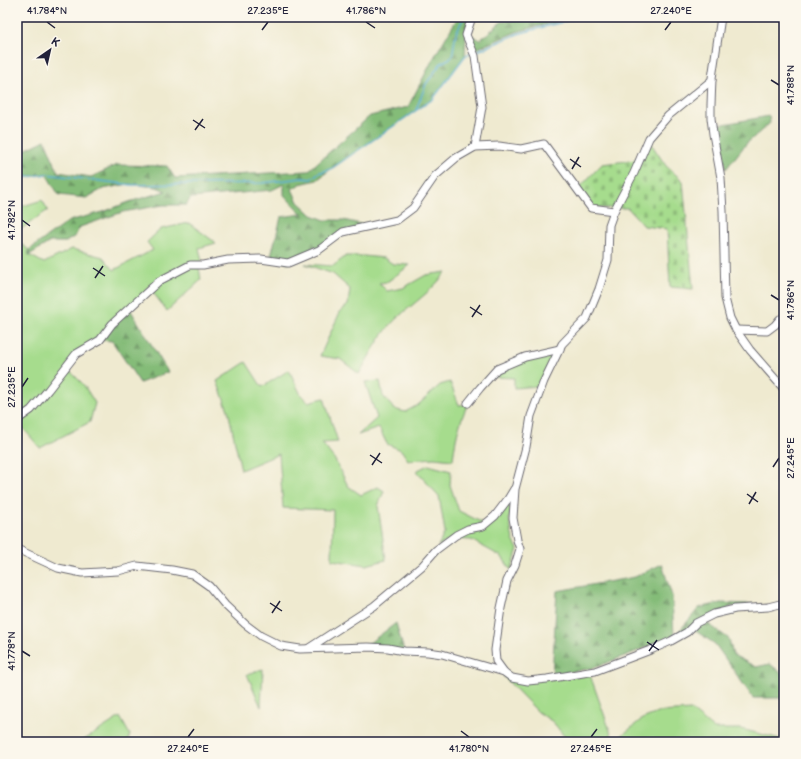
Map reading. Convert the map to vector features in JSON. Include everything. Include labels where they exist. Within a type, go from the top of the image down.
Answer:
[{"type":"street","points":[[472,17],[466,35],[476,56],[482,107],[475,147]]},
{"type":"street","points":[[721,17],[712,80],[711,118],[721,178],[725,298],[730,318],[736,330],[750,350],[784,389]]},
{"type":"street","points":[[712,80],[668,116],[649,138],[634,173],[614,211],[609,225],[608,260],[599,289],[587,318],[562,344],[544,381],[531,416],[526,447],[516,486],[513,518],[516,540],[520,549],[515,566],[507,581],[502,601],[495,650],[496,661],[504,672],[512,678],[528,681],[546,680],[594,671],[671,641],[687,632],[696,623],[714,614],[735,609],[768,607],[784,603]]},
{"type":"street","points":[[17,420],[31,410],[76,354],[100,340],[112,324],[159,281],[190,264],[203,265],[228,260],[261,259],[288,263],[319,250],[343,232],[397,220],[412,208],[435,176],[456,158],[475,147],[499,146],[521,149],[544,144],[591,208],[614,211]]},
{"type":"street","points":[[736,330],[767,331],[780,319]]},
{"type":"street","points":[[468,403],[497,369],[525,357],[560,349]]},
{"type":"street","points":[[309,648],[374,606],[422,566],[436,550],[456,535],[468,529],[483,526],[495,516],[516,486]]},
{"type":"street","points":[[17,549],[58,568],[82,573],[118,571],[137,566],[192,574],[209,586],[225,605],[240,619],[262,636],[281,646],[300,649],[368,647],[428,652],[442,654],[504,672]]},
{"type":"green space","points":[[458,17],[472,17],[466,35],[465,56],[433,99],[317,180],[300,184],[292,189],[298,202],[312,215],[325,220],[343,220],[370,226],[343,232],[319,250],[288,263],[270,260],[281,217],[302,214],[284,195],[284,184],[272,190],[191,198],[186,205],[163,205],[123,212],[80,227],[75,236],[66,242],[50,242],[29,255],[29,250],[69,221],[103,212],[129,202],[166,191],[156,187],[129,184],[103,189],[86,198],[59,195],[46,174],[17,179],[17,154],[45,140],[58,172],[91,177],[117,165],[167,166],[175,178],[308,171],[370,116],[408,107],[433,59]]},
{"type":"green space","points":[[532,17],[573,17],[516,32],[476,49],[469,34],[480,40],[501,22]]},
{"type":"green space","points":[[769,116],[770,123],[746,144],[726,169],[718,125]]},
{"type":"green space","points":[[650,142],[666,166],[683,181],[693,289],[670,287],[667,229],[644,226],[628,208],[591,208],[578,189],[602,164],[635,160]]},
{"type":"green space","points":[[42,200],[48,210],[17,232],[17,223],[19,222],[17,218],[17,208]]},
{"type":"green space","points":[[189,223],[216,243],[199,248],[202,262],[189,262],[156,280],[100,340],[76,354],[66,367],[83,384],[95,403],[90,422],[40,448],[17,421],[17,241],[29,250],[29,255],[44,263],[72,249],[103,257],[114,270],[153,250],[147,242],[161,229]]},
{"type":"green space","points":[[346,256],[384,258],[393,264],[410,265],[387,282],[379,283],[387,291],[403,288],[426,275],[446,272],[429,291],[391,324],[376,344],[359,374],[340,359],[320,356],[340,312],[348,305],[350,289],[333,274],[305,264],[333,266]]},
{"type":"green space","points":[[189,267],[199,267],[201,280],[167,311],[152,291],[161,283]]},
{"type":"green space","points":[[130,309],[168,372],[140,383],[112,341],[102,340],[112,324]]},
{"type":"green space","points":[[556,352],[539,386],[514,388],[514,378],[494,377],[507,367],[514,364]]},
{"type":"green space","points":[[246,362],[262,387],[289,370],[301,395],[308,402],[324,398],[338,442],[322,443],[335,460],[348,486],[361,495],[378,487],[384,491],[378,506],[386,560],[366,565],[332,560],[333,510],[283,508],[279,454],[241,470],[228,410],[217,381]]},
{"type":"green space","points":[[380,381],[383,396],[394,409],[405,412],[418,405],[440,385],[450,382],[459,405],[467,404],[458,432],[453,460],[434,458],[408,460],[401,450],[387,444],[379,428],[358,435],[377,418],[365,382]]},
{"type":"green space","points":[[428,465],[451,471],[450,485],[459,511],[483,523],[438,546],[445,532],[439,496],[416,471]]},
{"type":"green space","points":[[512,499],[509,519],[513,540],[518,549],[511,570],[502,557],[471,540],[453,539],[469,531],[484,527]]},
{"type":"green space","points":[[662,564],[672,596],[674,637],[593,668],[552,675],[557,591],[635,577]]},
{"type":"green space","points":[[720,603],[753,604],[731,607],[674,637],[699,608]]},
{"type":"green space","points":[[706,622],[729,639],[733,655],[756,667],[770,664],[784,675],[784,698],[753,698],[715,644],[694,630],[698,625]]},
{"type":"green space","points":[[396,623],[404,651],[364,647]]},
{"type":"green space","points":[[263,669],[261,707],[247,674]]},
{"type":"green space","points":[[590,675],[614,742],[571,742],[553,722],[538,712],[503,676],[513,680]]},
{"type":"green space","points":[[691,710],[714,729],[741,729],[784,740],[784,742],[614,742],[642,719],[660,712]]},
{"type":"green space","points":[[120,717],[130,735],[127,742],[81,742]]},
{"type":"waterway","points":[[416,110],[426,84],[441,63],[452,57],[456,33],[464,17]]},
{"type":"waterway","points":[[475,52],[517,34],[581,17]]},
{"type":"waterway","points":[[17,179],[46,174],[132,185],[262,183],[302,178],[311,179],[318,173],[331,169],[433,99],[465,56],[471,53]]}]
